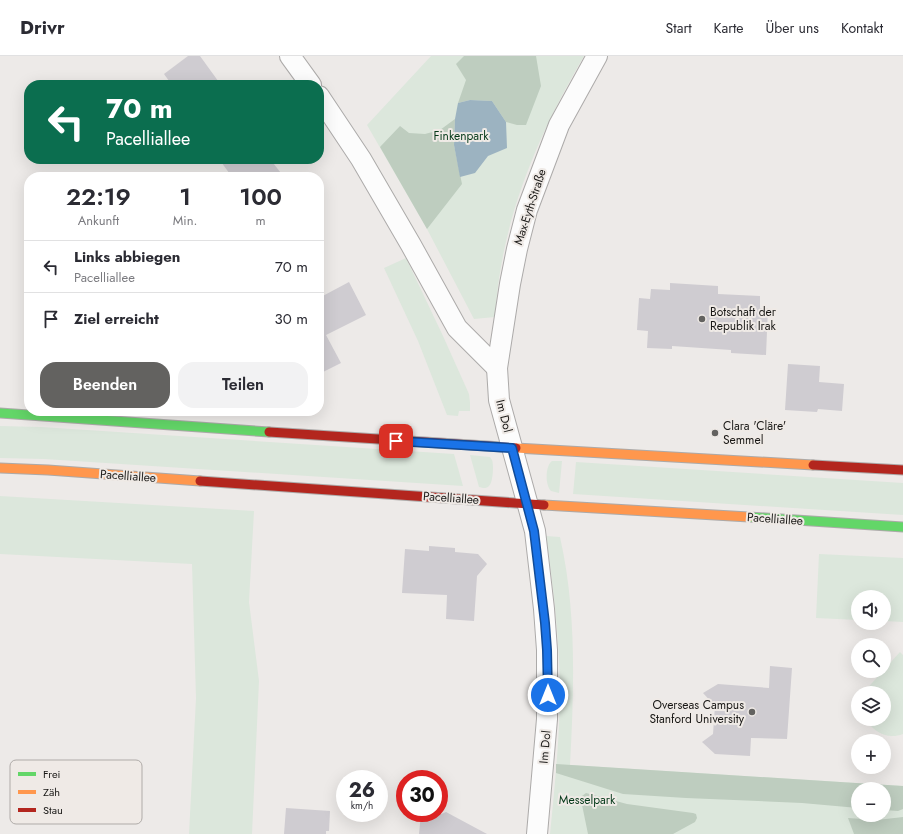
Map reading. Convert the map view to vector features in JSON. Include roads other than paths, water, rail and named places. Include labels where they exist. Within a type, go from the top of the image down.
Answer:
[{"type":"street","points":[[290,56],[307,80]]},
{"type":"street","name":"Max-Eyth-Straße","points":[[497,368],[516,249],[527,210],[559,125],[597,56]]},
{"type":"street","points":[[324,104],[361,159],[457,328],[497,368]]},
{"type":"street","name":"Im Dol","points":[[497,368],[499,400],[535,536],[544,609],[547,650],[547,719],[537,834]]},
{"type":"street","points":[[0,413],[24,414]]},
{"type":"street","points":[[55,416],[512,448],[903,470]]},
{"type":"street","name":"Pacelliallee","points":[[0,468],[48,470],[527,504],[903,527]]},
{"type":"water","points":[[470,100],[492,101],[506,122],[507,148],[488,156],[475,173],[460,177],[454,145],[455,119],[458,103]]},
{"type":"place","name":"Botschaft der Republik Irak","points":[[702,319]]},
{"type":"place","name":"Clara 'Cläre' Semmel","points":[[715,433]]},
{"type":"place","name":"Overseas Campus Stanford University","points":[[752,712]]},
{"type":"park label","name":"Finkenpark","points":[[461,136]]},
{"type":"park label","name":"Messelpark","points":[[587,800]]}]
